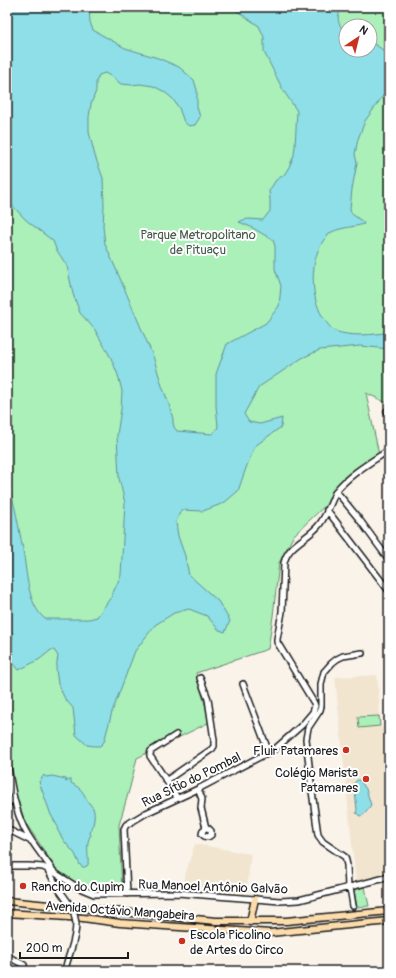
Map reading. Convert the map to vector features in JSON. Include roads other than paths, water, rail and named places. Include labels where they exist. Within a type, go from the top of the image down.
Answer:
[{"type":"main road","points":[[250,922],[255,899]]},
{"type":"main road","name":"Avenida Octávio Mangabeira","points":[[7,901],[216,921],[250,922],[286,921],[389,911]]},
{"type":"main road","points":[[253,912],[261,921]]},
{"type":"main road","name":"Avenida Octávio Mangabeira","points":[[7,913],[83,918],[120,923],[270,933],[389,921]]},
{"type":"street","name":"Rua Sítio do Pombal","points":[[127,894],[124,827],[126,825],[141,815],[198,789],[269,753],[297,730],[315,709],[314,703],[279,646],[277,639],[282,612],[285,558],[290,550],[318,527],[323,520],[336,491],[353,475],[387,453]]},
{"type":"street","points":[[336,491],[389,560]]},
{"type":"street","points":[[327,510],[389,591]]},
{"type":"street","points":[[353,906],[345,858],[323,842],[318,835],[306,739],[308,728],[320,710],[321,684],[324,672],[332,663],[343,656],[362,653]]},
{"type":"street","points":[[167,780],[212,749],[214,746],[210,706],[207,694],[200,678]]},
{"type":"street","points":[[243,684],[269,753]]},
{"type":"street","points":[[176,735],[152,751],[150,756],[167,780],[177,798]]},
{"type":"street","points":[[7,761],[9,786],[24,827],[32,842],[55,873]]},
{"type":"street","points":[[198,789],[202,800],[201,808],[206,828]]},
{"type":"street","points":[[7,803],[14,799]]},
{"type":"street","points":[[7,829],[32,842]]},
{"type":"street","points":[[7,866],[37,866],[48,869],[58,888],[73,909],[76,931],[66,970]]},
{"type":"street","name":"Rua Manoel Antônio Galvão","points":[[48,869],[77,887],[89,892],[101,894],[178,893],[280,901],[299,900],[389,877]]},
{"type":"street","points":[[7,956],[24,964]]},
{"type":"water","points":[[7,7],[89,7],[90,22],[93,30],[125,48],[158,58],[179,67],[194,80],[197,90],[197,107],[200,117],[195,125],[189,126],[184,122],[179,108],[172,98],[163,91],[153,86],[121,84],[105,73],[99,75],[96,82],[96,91],[91,104],[89,132],[95,156],[103,178],[103,227],[105,244],[153,356],[169,404],[174,427],[177,431],[212,434],[218,426],[216,406],[216,374],[227,344],[266,323],[279,306],[281,286],[275,269],[275,246],[273,240],[239,222],[248,219],[263,220],[270,211],[269,191],[276,180],[284,175],[294,155],[297,111],[283,90],[264,52],[264,37],[259,26],[231,7],[257,7],[265,11],[270,10],[273,7],[343,7],[338,18],[338,58],[378,58],[378,46],[386,52],[389,48],[389,91],[385,93],[365,121],[358,139],[355,154],[357,163],[350,209],[352,214],[364,224],[340,229],[329,234],[316,255],[313,281],[316,303],[326,322],[333,330],[355,335],[369,335],[389,332],[389,349],[360,346],[320,350],[302,358],[259,387],[244,414],[249,422],[260,424],[282,418],[281,427],[255,446],[238,491],[224,503],[203,511],[181,510],[176,522],[178,536],[185,556],[189,575],[218,601],[230,621],[225,632],[219,630],[207,616],[189,609],[174,613],[155,625],[135,651],[112,712],[104,742],[100,746],[87,745],[76,735],[73,708],[65,699],[58,684],[56,669],[58,656],[54,650],[51,650],[40,659],[19,670],[9,658],[13,633],[7,627],[7,482],[16,516],[31,596],[39,613],[45,619],[89,619],[97,617],[111,597],[121,575],[125,503],[119,478],[117,435],[122,391],[118,375],[111,358],[95,330],[80,313],[73,294],[67,266],[56,249],[53,241],[26,220],[7,200]]},
{"type":"water","points":[[44,775],[46,777],[52,776],[66,779],[66,782],[71,780],[71,783],[81,790],[93,808],[94,821],[88,841],[88,865],[85,867],[80,865],[75,854],[64,841],[57,829],[58,827],[51,815],[39,782]]},
{"type":"water","points":[[357,780],[360,780],[366,789],[371,805],[362,816],[356,813],[354,783]]},
{"type":"place","name":"Fluir Patamares","points":[[346,750]]},
{"type":"place","name":"Colégio Marista Patamares","points":[[366,779]]},
{"type":"place","name":"Rancho do Cupim","points":[[23,886]]},
{"type":"place","name":"Escola Picolino de Artes do Circo","points":[[182,941]]},
{"type":"park label","name":"Parque Metropolitano de Pituaçu","points":[[198,242]]}]
